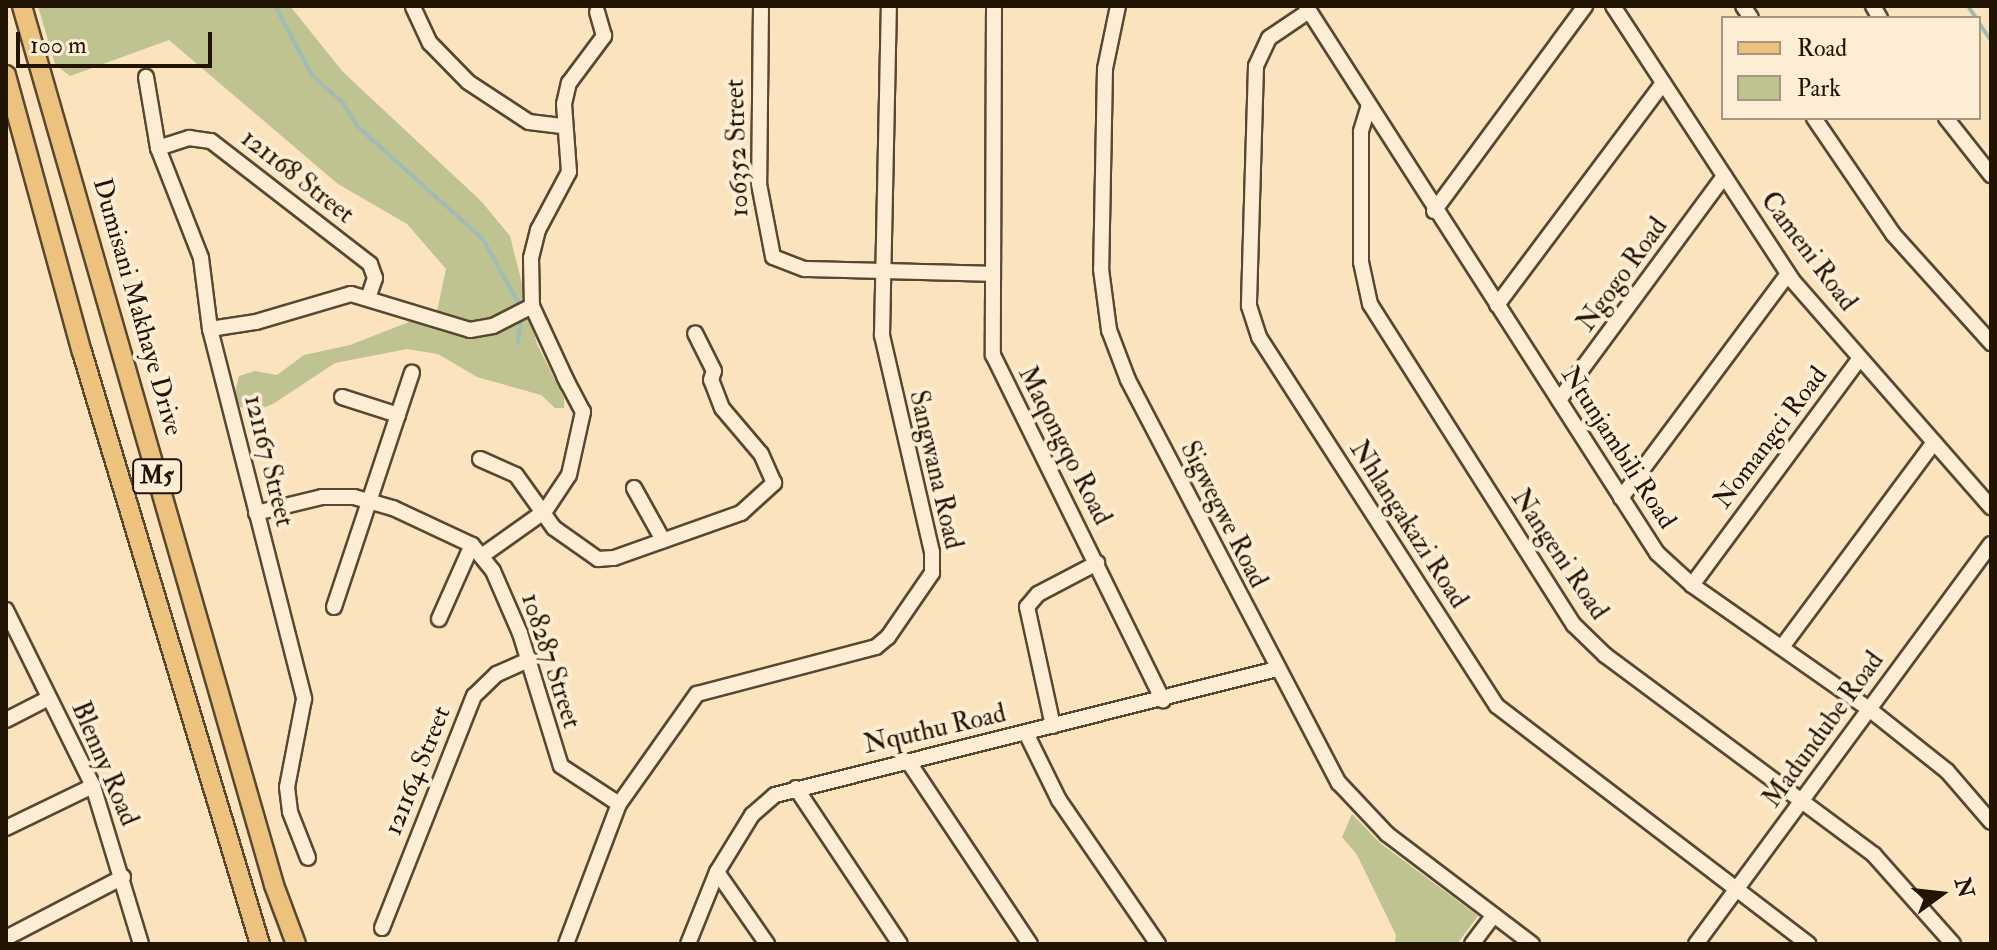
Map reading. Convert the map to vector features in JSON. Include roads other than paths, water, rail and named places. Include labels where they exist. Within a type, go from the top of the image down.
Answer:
[{"type":"main road","name":"Dumisani Makhaye Drive","points":[[22,6],[274,885],[296,944]]},
{"type":"main road","name":"M5","points":[[6,75],[82,352],[260,944]]},
{"type":"street","points":[[414,6],[430,43],[468,82],[529,122],[564,126]]},
{"type":"street","name":"106352 Street","points":[[761,6],[759,184],[768,249],[792,267],[991,274]]},
{"type":"street","name":"Sangwana Road","points":[[566,944],[619,804],[697,694],[876,647],[928,582],[932,552],[884,349],[881,268],[889,6]]},
{"type":"street","name":"Maqongqo Road","points":[[994,6],[991,274],[998,371],[1097,563],[1163,700]]},
{"type":"street","name":"Sigwegwe Road","points":[[1118,6],[1105,69],[1100,208],[1109,330],[1148,421],[1329,768],[1360,809],[1532,944]]},
{"type":"street","points":[[1434,211],[1585,6]]},
{"type":"street","name":"Cameni Road","points":[[1613,6],[1788,274],[1991,507]]},
{"type":"street","name":"Ntunjambili Road","points":[[1308,8],[1434,211],[1657,553],[1692,585],[1869,709],[1947,771],[1991,822]]},
{"type":"street","name":"Nhlangakazi Road","points":[[1308,8],[1262,45],[1256,66],[1249,306],[1259,337],[1497,706],[1737,886],[1808,944]]},
{"type":"street","points":[[568,384],[532,306],[534,239],[571,162],[564,126],[569,83],[604,36],[597,12]]},
{"type":"street","name":"121167 Street","points":[[146,77],[158,148],[196,242],[210,329],[304,699],[287,787],[290,812],[308,858]]},
{"type":"street","points":[[1497,305],[1663,83]]},
{"type":"street","name":"Nangeni Road","points":[[1369,105],[1361,132],[1362,278],[1370,304],[1574,625],[1605,655],[1804,799],[1892,872],[1953,944]]},
{"type":"street","points":[[1815,120],[1893,234],[1991,343]]},
{"type":"street","points":[[1948,120],[1991,175]]},
{"type":"street","name":"121168 Street","points":[[158,148],[189,138],[211,141],[370,264],[375,275],[369,295]]},
{"type":"street","name":"Ngogo Road","points":[[1559,400],[1724,176]]},
{"type":"street","points":[[1621,498],[1788,274]]},
{"type":"street","points":[[210,329],[267,319],[335,296],[369,295],[470,330],[493,326],[532,306]]},
{"type":"street","points":[[480,459],[516,475],[545,511],[554,528],[598,559],[741,513],[772,488],[772,476],[761,454],[722,408],[711,380],[714,371],[695,333]]},
{"type":"street","name":"Nomangci Road","points":[[1692,585],[1860,358]]},
{"type":"street","points":[[439,619],[478,550],[545,511],[569,475],[583,412],[558,365]]},
{"type":"street","points":[[334,607],[412,373]]},
{"type":"street","points":[[342,397],[398,415]]},
{"type":"street","points":[[1782,647],[1934,442]]},
{"type":"street","points":[[634,488],[663,540]]},
{"type":"street","points":[[256,513],[322,497],[370,500],[478,550]]},
{"type":"street","name":"Madundube Road","points":[[1696,944],[1991,544]]},
{"type":"street","name":"108287 Street","points":[[478,550],[530,659],[561,766],[619,804]]},
{"type":"street","points":[[1053,726],[1027,607],[1038,594],[1097,563]]},
{"type":"street","name":"Blenny Road","points":[[6,612],[93,786],[141,944]]},
{"type":"street","name":"121164 Street","points":[[382,928],[474,696],[497,674],[530,659]]},
{"type":"street","name":"Nquthu Road","points":[[688,944],[717,872],[752,815],[775,795],[1277,669]]},
{"type":"street","points":[[6,720],[49,698]]},
{"type":"street","points":[[1026,733],[1059,800],[1158,944]]},
{"type":"street","points":[[908,761],[1030,944]]},
{"type":"street","points":[[6,828],[93,786]]},
{"type":"street","points":[[796,788],[900,944]]},
{"type":"street","points":[[717,872],[767,944]]},
{"type":"street","points":[[6,938],[123,877]]},
{"type":"street","points":[[1472,944],[1493,916]]},
{"type":"waterway","points":[[275,6],[312,75],[344,104],[357,126],[482,238],[518,302]]},
{"type":"waterway","points":[[1968,6],[1975,16]]},
{"type":"waterway","points":[[1981,26],[1991,41]]},
{"type":"waterway","points":[[518,343],[521,320]]}]
